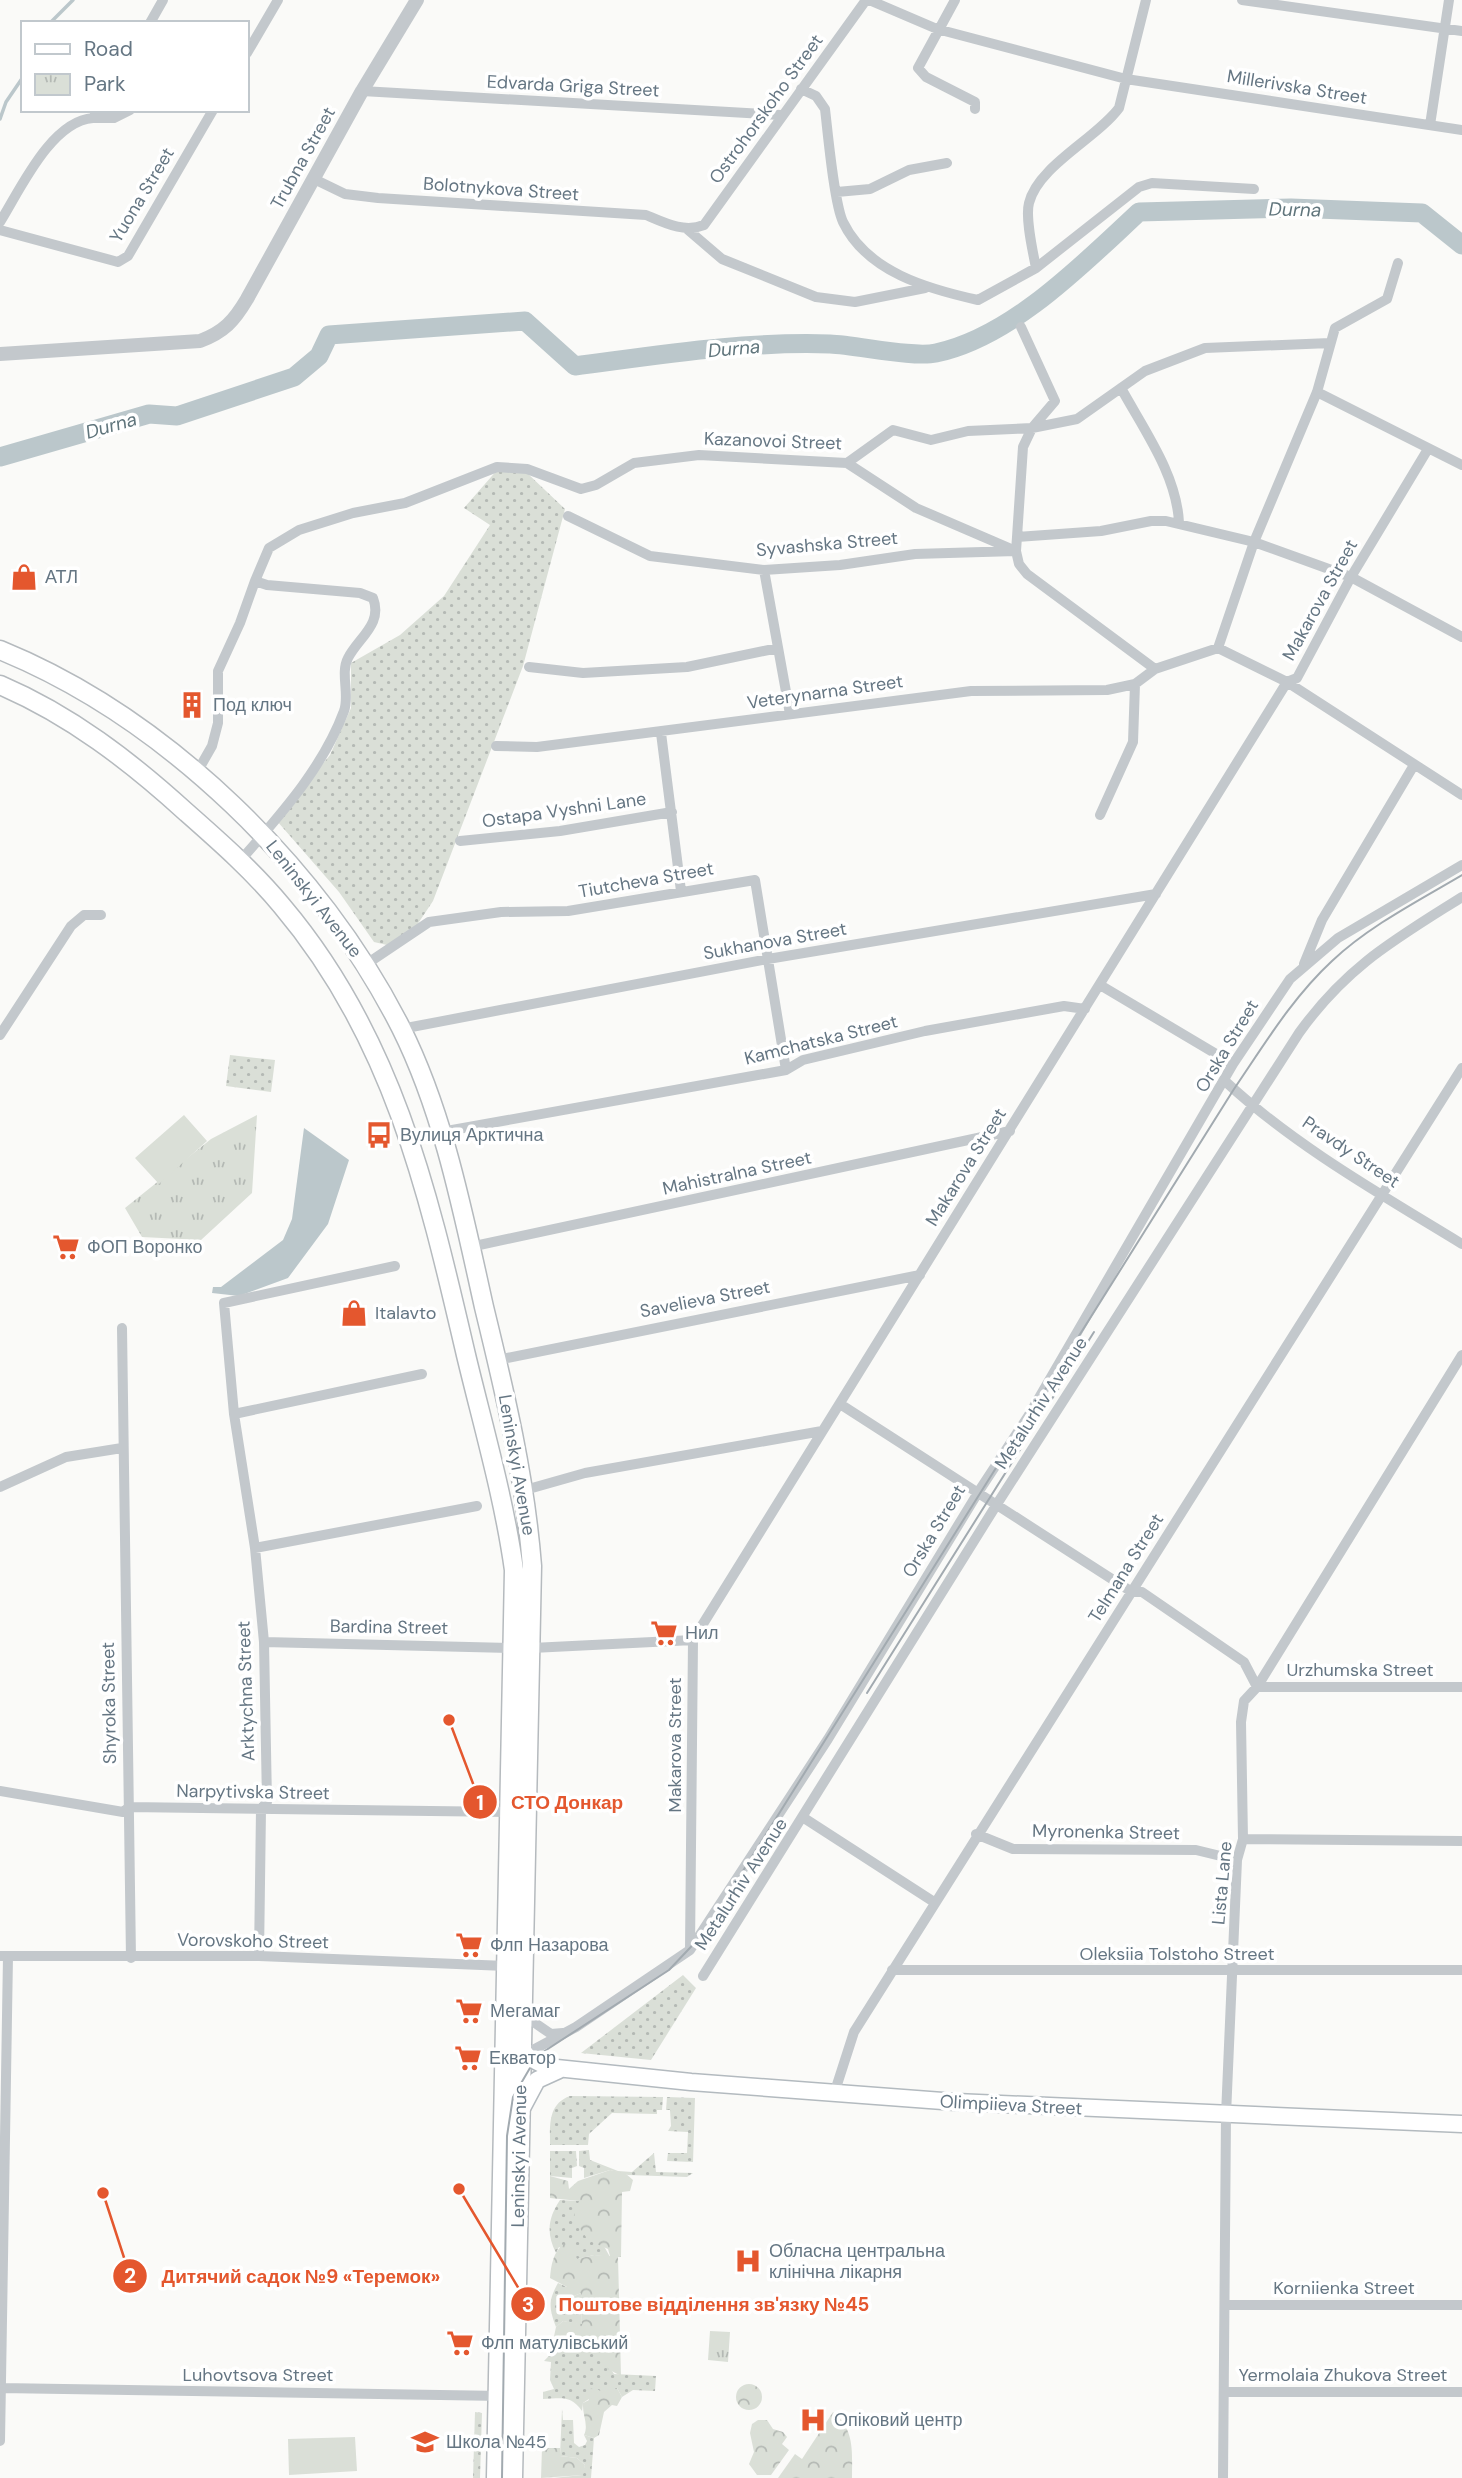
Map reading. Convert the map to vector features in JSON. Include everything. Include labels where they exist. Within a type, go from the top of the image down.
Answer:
[{"type":"main road","name":"Leninskyi Avenue","points":[[0,650],[56,675],[165,747],[263,835],[323,905],[365,965],[401,1029],[441,1132],[497,1360],[525,1490],[532,1566],[522,2013],[526,2056],[506,2396],[496,2478]]},
{"type":"main road","name":"Leninskyi Avenue","points":[[0,685],[39,703],[145,774],[240,860],[283,907],[338,982],[372,1043],[407,1126],[430,1206],[510,1541],[514,1570],[502,2123],[506,2396],[513,2478]]},
{"type":"main road","points":[[430,1206],[439,1211],[453,1208],[457,1195]]},
{"type":"main road","points":[[436,1229],[441,1218],[455,1215],[468,1239]]},
{"type":"main road","points":[[506,2002],[512,2037],[526,2056],[543,2060],[561,2070]]},
{"type":"main road","points":[[521,2110],[537,2080],[561,2070]]},
{"type":"main road","name":"Olimpiieva Street","points":[[561,2070],[834,2094],[1226,2115],[1462,2124]]},
{"type":"street","points":[[151,21],[163,0]]},
{"type":"street","points":[[248,51],[278,0]]},
{"type":"street","name":"Trubna Street","points":[[0,354],[200,341],[221,332],[234,320],[247,299],[362,91],[417,0]]},
{"type":"street","name":"Millerivska Street","points":[[868,0],[937,29],[1126,79],[1462,130]]},
{"type":"street","name":"Ostrohorskoho Street","points":[[687,229],[704,225],[781,115],[868,0]]},
{"type":"street","points":[[955,0],[918,68],[926,77],[975,102],[975,109]]},
{"type":"street","points":[[1036,268],[1029,203],[1044,177],[1109,121],[1119,108],[1146,0]]},
{"type":"street","points":[[1242,0],[1462,30]]},
{"type":"street","points":[[1430,125],[1449,0]]},
{"type":"street","points":[[801,89],[816,96],[825,109],[841,219],[857,244],[872,258],[925,288],[978,300],[1036,268],[1139,187],[1152,183],[1254,189]]},
{"type":"street","name":"Edvarda Griga Street","points":[[362,91],[781,115]]},
{"type":"street","points":[[0,222],[55,137],[73,124],[95,114],[114,118],[126,112]]},
{"type":"street","name":"Yuona Street","points":[[0,230],[117,262],[128,256],[212,112]]},
{"type":"street","points":[[837,192],[870,189],[909,170],[947,163]]},
{"type":"street","name":"Bolotnykova Street","points":[[313,179],[345,194],[367,197],[646,215],[687,229]]},
{"type":"street","points":[[687,229],[722,259],[816,297],[855,302],[925,288]]},
{"type":"street","points":[[1398,263],[1387,299],[1335,328],[1317,392],[1254,541],[1218,648],[1224,654],[1287,682],[1462,795]]},
{"type":"street","points":[[1021,327],[1055,401],[1032,428],[1023,447],[1016,551],[1018,564],[1027,574],[1155,669]]},
{"type":"street","name":"Kazanovoi Street","points":[[196,774],[212,746],[218,723],[218,671],[255,581],[269,548],[299,530],[353,513],[405,503],[497,467],[527,469],[582,489],[596,485],[634,463],[699,455],[847,463],[893,430],[931,440],[968,431],[1032,428],[1077,419],[1121,387],[1167,360],[1205,348],[1330,343]]},
{"type":"street","points":[[1121,387],[1167,473],[1178,503],[1178,523]]},
{"type":"street","points":[[1317,392],[1462,465]]},
{"type":"street","name":"Makarova Street","points":[[690,1950],[693,1640],[1287,682],[1297,678],[1350,577],[1428,449]]},
{"type":"street","name":"Syvashska Street","points":[[847,463],[916,508],[1016,551]]},
{"type":"street","name":"Syvashska Street","points":[[568,516],[650,556],[764,570],[840,565],[915,554],[1016,551]]},
{"type":"street","points":[[1017,537],[1101,531],[1151,521],[1178,523],[1254,541],[1350,577],[1462,637]]},
{"type":"street","points":[[764,570],[790,715]]},
{"type":"street","points":[[240,860],[326,755],[346,707],[346,661],[374,621],[377,609],[373,598],[360,593],[267,585],[255,581]]},
{"type":"street","points":[[529,667],[583,673],[687,667],[778,648]]},
{"type":"street","name":"Veterynarna Street","points":[[496,746],[537,747],[661,733],[971,691],[1107,690],[1135,684],[1155,669],[1218,648]]},
{"type":"street","points":[[1100,816],[1133,742],[1135,684]]},
{"type":"street","name":"Ostapa Vyshni Lane","points":[[661,733],[681,891]]},
{"type":"street","name":"Orska Street","points":[[1303,965],[1322,920],[1414,765]]},
{"type":"street","name":"Ostapa Vyshni Lane","points":[[460,841],[560,831],[672,812]]},
{"type":"street","name":"Orska Street","points":[[526,2056],[690,1950],[820,1751],[979,1491],[1030,1415],[1226,1082],[1233,1064],[1290,979],[1303,965],[1370,919],[1462,865]]},
{"type":"street","name":"Tiutcheva Street","points":[[365,965],[429,922],[500,912],[568,911],[755,880],[786,1070]]},
{"type":"street","name":"Sukhanova Street","points":[[401,1029],[768,959],[1156,894]]},
{"type":"street","name":"Metalurhiv Avenue","points":[[703,1976],[750,1898],[804,1818],[997,1504],[1251,1106],[1322,1001],[1349,973],[1462,897]]},
{"type":"street","points":[[0,1035],[71,926],[84,915],[101,915]]},
{"type":"street","points":[[1100,985],[1233,1064]]},
{"type":"street","name":"Kamchatska Street","points":[[441,1132],[786,1070],[803,1060],[925,1031],[1064,1006],[1085,1009]]},
{"type":"street","name":"Telmana Street","points":[[834,2094],[854,2032],[1462,1068]]},
{"type":"street","name":"Pravdy Street","points":[[1226,1082],[1251,1106],[1382,1195],[1462,1244]]},
{"type":"street","name":"Mahistralna Street","points":[[468,1239],[1010,1131]]},
{"type":"street","name":"Arktychna Street","points":[[259,1956],[261,1809],[267,1802],[264,1642],[255,1548],[234,1414],[224,1303],[395,1266]]},
{"type":"street","name":"Savelieva Street","points":[[497,1360],[920,1275]]},
{"type":"street","name":"Shyroka Street","points":[[122,1328],[131,1958]]},
{"type":"street","name":"Lista Lane","points":[[1223,2478],[1226,2115],[1237,1860],[1243,1839],[1241,1722],[1244,1701],[1257,1688],[1462,1355]]},
{"type":"street","points":[[234,1414],[422,1374]]},
{"type":"street","points":[[840,1404],[1132,1592],[1142,1592],[1244,1662],[1257,1688]]},
{"type":"street","points":[[525,1490],[585,1473],[822,1431]]},
{"type":"street","points":[[0,1487],[66,1457],[122,1448]]},
{"type":"street","points":[[255,1548],[477,1506]]},
{"type":"street","points":[[532,1648],[693,1640]]},
{"type":"street","name":"Bardina Street","points":[[264,1642],[513,1648]]},
{"type":"street","name":"Urzhumska Street","points":[[1257,1688],[1462,1687]]},
{"type":"street","name":"Narpytivska Street","points":[[0,1791],[123,1812],[129,1807],[509,1812]]},
{"type":"street","points":[[804,1818],[934,1902]]},
{"type":"street","name":"Myronenka Street","points":[[976,1835],[1013,1849],[1196,1850],[1237,1860]]},
{"type":"street","points":[[1243,1839],[1462,1841]]},
{"type":"street","points":[[0,2441],[4,1956]]},
{"type":"street","name":"Vorovskoho Street","points":[[4,1956],[259,1956],[506,1966]]},
{"type":"street","name":"Oleksiia Tolstoho Street","points":[[892,1970],[1462,1970]]},
{"type":"street","points":[[522,2013],[536,2026],[551,2034],[565,2033]]},
{"type":"street","points":[[502,2123],[506,2096],[526,2056]]},
{"type":"street","name":"Korniienka Street","points":[[1226,2305],[1462,2305]]},
{"type":"street","name":"Luhovtsova Street","points":[[1,2388],[506,2396]]},
{"type":"street","name":"Yermolaia Zhukova Street","points":[[1224,2392],[1462,2392]]},
{"type":"green space","points":[[498,469],[526,472],[565,509],[523,666],[433,901],[417,925],[387,945],[374,942],[339,892],[277,821],[330,755],[351,708],[351,663],[400,635],[444,596],[490,525],[464,508]]},
{"type":"green space","points":[[230,1055],[275,1060],[271,1092],[226,1086]]},
{"type":"green space","points":[[184,1115],[207,1141],[159,1184],[135,1158]]},
{"type":"green space","points":[[257,1115],[252,1193],[201,1240],[142,1237],[125,1208],[211,1139]]},
{"type":"green space","points":[[683,1975],[696,1988],[651,2060],[581,2053]]},
{"type":"green space","points":[[570,2096],[663,2097],[662,2110],[657,2110],[657,2114],[612,2113],[589,2134],[588,2145],[550,2145],[554,2109]]},
{"type":"green space","points":[[667,2097],[695,2098],[693,2162],[667,2161],[668,2153],[687,2153],[688,2132],[668,2131],[671,2126],[670,2110],[666,2110]]},
{"type":"green space","points":[[589,2150],[590,2160],[618,2171],[632,2172],[654,2153],[656,2172],[693,2173],[687,2177],[628,2175],[610,2170],[584,2178],[584,2168],[579,2166],[579,2151]]},
{"type":"green space","points":[[550,2151],[576,2151],[577,2166],[572,2168],[572,2178],[550,2176]]},
{"type":"green space","points":[[610,2170],[625,2173],[633,2180],[630,2191],[622,2192],[621,2257],[618,2257],[621,2376],[608,2369],[597,2347],[585,2343],[576,2335],[564,2337],[557,2345],[553,2341],[556,2327],[563,2321],[582,2324],[581,2293],[567,2299],[567,2287],[550,2278],[557,2251],[564,2244],[572,2246],[577,2259],[594,2255],[610,2256],[608,2249],[588,2240],[573,2218],[579,2201],[550,2198],[550,2176],[568,2181],[569,2189],[578,2181]]},
{"type":"green space","points":[[560,2200],[579,2201],[610,2257],[594,2255],[577,2259],[559,2247],[556,2253],[550,2226]]},
{"type":"green space","points":[[558,2283],[567,2287],[567,2299],[581,2293],[582,2325],[563,2321],[556,2327],[551,2305]]},
{"type":"green space","points":[[710,2331],[730,2332],[728,2362],[708,2360]]},
{"type":"green space","points":[[570,2334],[597,2347],[614,2374],[656,2376],[655,2391],[633,2390],[622,2397],[617,2388],[604,2394],[599,2392],[583,2403],[582,2411],[569,2400],[543,2399],[543,2392],[554,2389],[550,2380],[551,2362],[544,2361]]},
{"type":"green space","points":[[749,2384],[758,2388],[762,2397],[758,2406],[749,2410],[740,2406],[736,2397],[740,2388]]},
{"type":"green space","points":[[596,2388],[603,2393],[607,2388],[617,2388],[622,2397],[617,2406],[612,2405],[604,2412],[599,2435],[594,2438],[584,2435],[586,2427],[583,2403],[589,2400],[585,2394],[588,2389]]},
{"type":"green space","points":[[562,2409],[563,2420],[573,2420],[574,2443],[579,2447],[585,2445],[587,2441],[584,2435],[594,2438],[591,2478],[553,2478],[582,2475],[585,2465],[577,2458],[560,2456]]},
{"type":"green space","points":[[475,2412],[482,2413],[480,2478],[473,2478]]},
{"type":"green space","points":[[833,2412],[849,2433],[852,2478],[778,2478],[795,2454],[802,2459]]},
{"type":"green space","points":[[758,2420],[767,2420],[773,2429],[783,2432],[787,2437],[782,2444],[789,2450],[771,2475],[757,2475],[749,2464],[754,2452],[750,2433],[752,2424]]},
{"type":"green space","points":[[355,2437],[357,2471],[289,2475],[288,2439]]},
{"type":"green space","points":[[542,2448],[560,2448],[560,2456],[577,2458],[585,2465],[583,2475],[541,2478]]},
{"type":"shaded area","points":[[304,1128],[349,1160],[328,1224],[288,1278],[239,1296],[212,1293],[213,1287],[221,1287],[283,1240],[292,1219]]},
{"type":"waterway","points":[[52,21],[73,0]]},
{"type":"waterway","points":[[0,119],[6,102],[21,80]]},
{"type":"waterway","name":"Durna","points":[[0,457],[149,414],[177,416],[294,377],[319,356],[329,335],[525,321],[575,366],[766,345],[830,344],[914,354],[936,353],[964,344],[1019,315],[1071,275],[1139,212],[1291,208],[1422,213],[1462,245]]},
{"type":"tram line","points":[[502,2478],[507,2136],[513,2097],[537,2056],[669,1970],[704,1933],[1234,1089],[1279,1022],[1304,990],[1346,948],[1394,915],[1462,875]]},
{"type":"tram line","points":[[867,1693],[1094,1332]]},
{"type":"place","name":"АТЛ","points":[[24,577]]},
{"type":"place","name":"Под ключ","points":[[192,705]]},
{"type":"place","name":"Вулиця Арктична","points":[[379,1135]]},
{"type":"place","name":"ФОП Воронко","points":[[66,1247]]},
{"type":"place","name":"Italavto","points":[[354,1313]]},
{"type":"place","name":"Нил","points":[[664,1633]]},
{"type":"place","name":"СТО Донкар","points":[[449,1720]]},
{"type":"place","name":"Флп Назарова","points":[[469,1945]]},
{"type":"place","name":"Мегамаг","points":[[469,2011]]},
{"type":"place","name":"Екватор","points":[[468,2058]]},
{"type":"place","name":"Поштове відділення зв'язку №45","points":[[459,2189]]},
{"type":"place","name":"Дитячий садок №9 «Теремок»","points":[[103,2193]]},
{"type":"place","name":"Обласна центральна клінічна лікарня","points":[[748,2261]]},
{"type":"place","name":"Флп матулівський","points":[[460,2343]]},
{"type":"place","name":"Опіковий центр","points":[[813,2420]]},
{"type":"place","name":"Школа №45","points":[[425,2442]]}]
